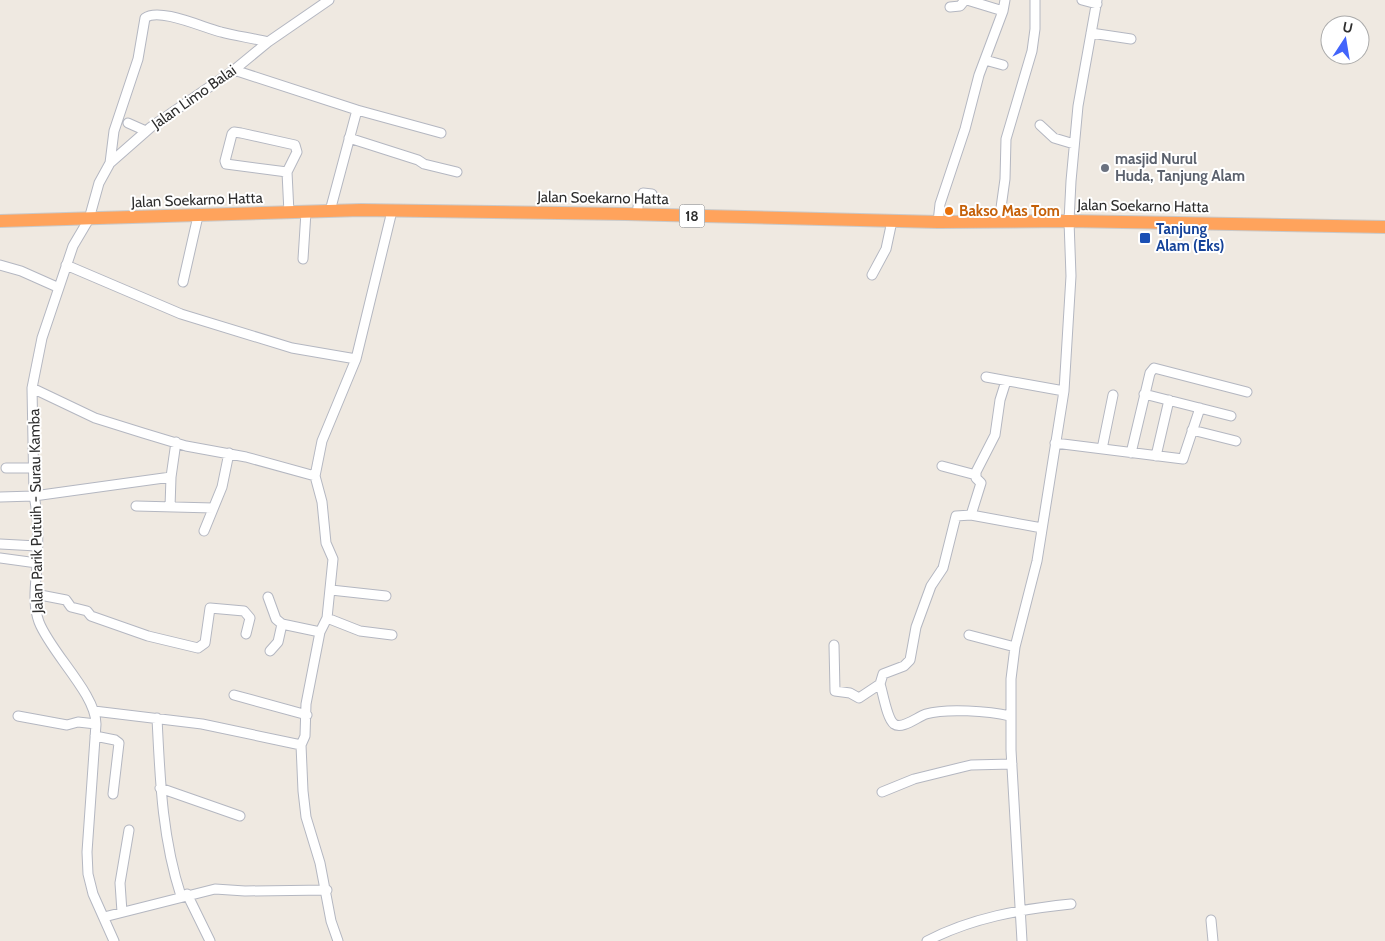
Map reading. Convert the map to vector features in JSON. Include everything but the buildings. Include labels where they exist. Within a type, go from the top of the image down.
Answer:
[{"type":"highway","name":"Jalan Soekarno Hatta","points":[[0,221],[330,211],[392,211],[637,214],[938,222],[1069,221],[1385,227]]},
{"type":"street","name":"Jalan Limo Balai","points":[[88,219],[99,183],[110,163],[146,131],[234,70],[268,42],[329,0]]},
{"type":"street","points":[[950,7],[960,6],[966,0],[1003,11]]},
{"type":"street","points":[[938,222],[940,204],[1005,0]]},
{"type":"street","points":[[999,222],[1005,179],[1006,139],[1032,51],[1035,29],[1035,0]]},
{"type":"street","points":[[1022,941],[1010,716],[1015,647],[1037,561],[1064,391],[1071,276],[1069,221],[1074,144],[1078,106],[1097,2],[1082,0]]},
{"type":"street","points":[[110,163],[114,131],[138,59],[145,18],[156,15],[196,23],[220,32],[268,42]]},
{"type":"street","points":[[1091,33],[1131,39]]},
{"type":"street","points":[[985,60],[1003,65]]},
{"type":"street","points":[[234,70],[356,110],[441,132]]},
{"type":"street","points":[[330,211],[356,110]]},
{"type":"street","points":[[128,123],[146,131]]},
{"type":"street","points":[[1040,125],[1054,138],[1074,144]]},
{"type":"street","points":[[288,172],[226,164],[225,161],[232,134],[234,132],[241,133],[295,145],[297,152],[288,172],[289,213]]},
{"type":"street","points":[[350,138],[418,160],[424,164],[457,172]]},
{"type":"street","points":[[637,214],[640,196],[643,193],[652,194]]},
{"type":"street","points":[[338,941],[331,920],[327,890],[306,817],[301,745],[305,736],[306,704],[320,632],[327,618],[333,559],[326,543],[322,502],[315,476],[322,441],[356,359],[392,211]]},
{"type":"street","points":[[303,258],[306,212]]},
{"type":"street","points":[[183,282],[198,216]]},
{"type":"street","name":"Jalan Parik Putuih - Surau Kamba","points":[[88,219],[73,246],[57,287],[46,323],[32,388],[34,496],[38,513],[35,594],[36,611],[42,629],[94,711],[96,724],[87,862],[90,886],[114,941]]},
{"type":"street","points":[[872,274],[886,249],[892,220]]},
{"type":"street","points":[[0,265],[21,271],[57,287]]},
{"type":"street","points":[[66,265],[181,314],[277,344],[356,359]]},
{"type":"street","points":[[1131,453],[1150,372],[1157,368],[1247,392]]},
{"type":"street","points":[[986,378],[1064,391]]},
{"type":"street","points":[[976,475],[995,435],[1000,400],[1006,381]]},
{"type":"street","points":[[32,388],[95,418],[176,442],[229,453],[315,476]]},
{"type":"street","points":[[1144,394],[1231,416]]},
{"type":"street","points":[[1102,449],[1113,395]]},
{"type":"street","points":[[1156,456],[1169,400]]},
{"type":"street","points":[[1055,443],[1182,459],[1200,408]]},
{"type":"street","points":[[1192,430],[1236,441]]},
{"type":"street","points":[[170,507],[171,477],[176,442]]},
{"type":"street","points":[[204,531],[222,487],[229,453]]},
{"type":"street","points":[[942,466],[976,475],[981,483],[971,515]]},
{"type":"street","points":[[6,468],[33,468]]},
{"type":"street","points":[[0,497],[34,496],[171,477]]},
{"type":"street","points":[[136,506],[213,508]]},
{"type":"street","points":[[1010,716],[987,712],[927,714],[900,726],[895,725],[890,719],[880,684],[883,674],[904,666],[910,660],[916,627],[931,586],[943,568],[954,521],[960,514],[1042,528]]},
{"type":"street","points":[[0,544],[37,546]]},
{"type":"street","points":[[0,558],[37,563]]},
{"type":"street","points":[[331,590],[386,596]]},
{"type":"street","points":[[35,594],[66,600],[71,607],[87,611],[90,616],[148,636],[198,648],[205,643],[210,608],[244,612],[250,618],[246,634]]},
{"type":"street","points":[[268,597],[276,619],[282,624],[320,632]]},
{"type":"street","points":[[327,618],[360,631],[392,635]]},
{"type":"street","points":[[270,651],[278,642],[282,624]]},
{"type":"street","points":[[968,635],[1015,647]]},
{"type":"street","points":[[834,645],[835,691],[850,693],[858,698],[880,684]]},
{"type":"street","points":[[234,695],[307,715]]},
{"type":"street","points":[[94,711],[202,724],[301,745]]},
{"type":"street","points":[[18,716],[67,726],[78,722],[96,724]]},
{"type":"street","points":[[157,718],[164,833],[171,866],[184,895],[210,941]]},
{"type":"street","points":[[95,736],[115,740],[119,743],[112,794]]},
{"type":"street","points":[[882,792],[914,779],[971,765],[1012,764]]},
{"type":"street","points":[[160,788],[240,816]]},
{"type":"street","points":[[122,912],[120,883],[129,830]]},
{"type":"street","points":[[104,917],[215,888],[245,891],[327,890]]},
{"type":"street","points":[[926,941],[957,928],[1019,909],[1071,904]]},
{"type":"street","points":[[1211,920],[1213,941]]},
{"type":"place","name":"masjid Nurul Huda, Tanjung Alam","points":[[1105,168]]},
{"type":"place","name":"Bakso Mas Tom","points":[[949,211]]},
{"type":"place","name":"Tanjung Alam (Eks)","points":[[1145,238]]}]
